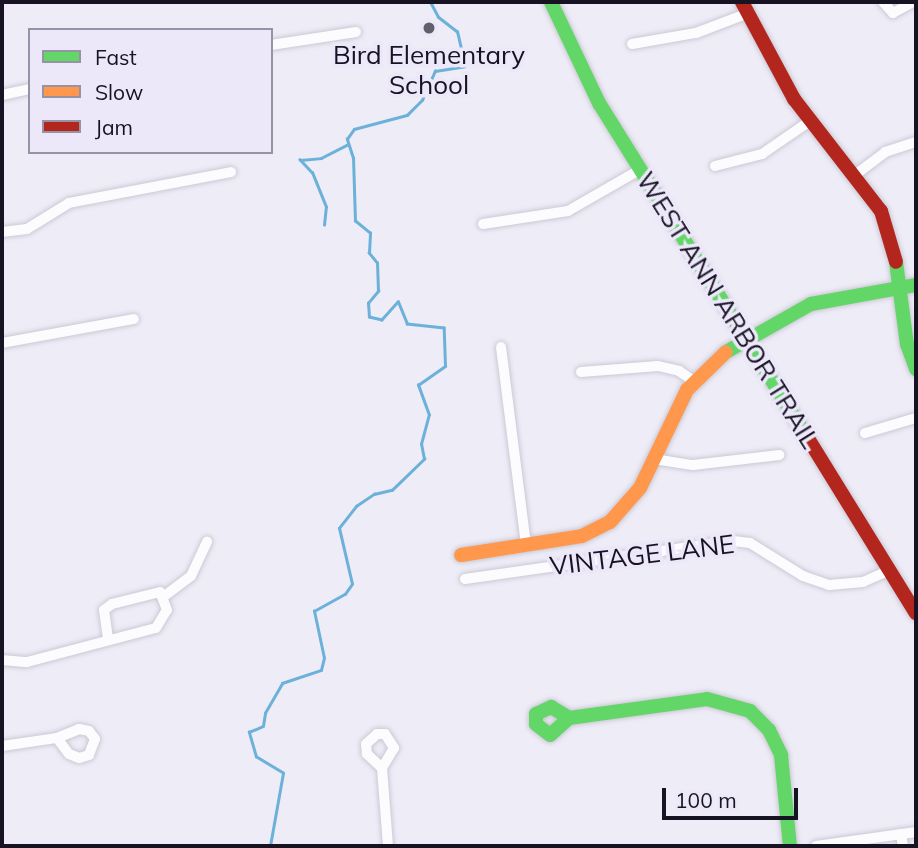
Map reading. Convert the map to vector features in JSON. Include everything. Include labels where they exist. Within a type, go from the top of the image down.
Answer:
[{"type":"street","name":"WEST ANN ARBOR TRAIL","points":[[551,2],[599,103],[916,613]]},
{"type":"street","points":[[883,2],[893,13],[913,2]]},
{"type":"street","points":[[632,44],[704,31],[744,8],[810,121],[855,175],[887,225],[900,287],[907,344],[916,369]]},
{"type":"street","points":[[273,45],[356,32]]},
{"type":"street","points":[[2,95],[28,89]]},
{"type":"street","points":[[715,166],[762,155],[810,121]]},
{"type":"street","points":[[855,175],[885,152],[916,142]]},
{"type":"street","points":[[483,224],[568,211],[641,169]]},
{"type":"street","points":[[2,232],[27,229],[69,203],[231,172]]},
{"type":"street","points":[[461,555],[582,536],[610,522],[634,497],[694,381],[746,339],[811,304],[916,285]]},
{"type":"street","points":[[2,343],[134,319]]},
{"type":"street","points":[[501,346],[526,546]]},
{"type":"street","points":[[581,372],[658,366],[679,371],[694,381]]},
{"type":"street","points":[[865,433],[916,418]]},
{"type":"street","points":[[654,459],[693,465],[779,455]]},
{"type":"street","points":[[163,597],[191,576],[207,541]]},
{"type":"street","name":"VINTAGE LANE","points":[[465,579],[733,541],[750,543],[803,576],[828,585],[863,582],[890,570]]},
{"type":"street","points":[[2,660],[27,662],[156,628],[167,610],[163,597],[152,592],[112,604],[104,610],[102,621],[108,640]]},
{"type":"street","points":[[569,718],[707,699],[729,702],[750,711],[769,730],[781,755],[790,846]]},
{"type":"street","points":[[2,746],[57,738]]},
{"type":"street","points":[[382,768],[388,846]]},
{"type":"street","points":[[816,846],[916,832]]},
{"type":"street","points":[[901,834],[903,846]]},
{"type":"waterway","points":[[270,846],[283,773],[256,757],[249,732],[263,726],[265,713],[282,683],[321,670],[324,658],[314,611],[345,594],[352,584],[339,528],[356,506],[374,494],[392,490],[424,459],[421,444],[429,415],[418,385],[445,366],[444,328],[407,324],[398,302],[382,320],[369,317],[368,303],[378,291],[377,263],[369,253],[370,233],[355,221],[353,158],[347,139],[354,129],[407,115],[422,100],[435,71],[465,66],[457,32],[438,17],[430,2]]},
{"type":"waterway","points":[[324,225],[326,207],[312,173],[300,160],[321,158],[348,144]]},
{"type":"traffic: fast","points":[[551,2],[599,103],[804,432]]},
{"type":"traffic: fast","points":[[896,262],[907,344],[916,369]]},
{"type":"traffic: fast","points":[[726,352],[811,304],[916,285]]},
{"type":"traffic: fast","points":[[569,718],[550,735],[536,724],[536,714],[551,707],[569,718],[707,699],[750,711],[769,730],[781,755],[790,846]]},
{"type":"traffic: slow","points":[[461,555],[582,536],[610,522],[640,488],[687,390],[726,352]]},
{"type":"traffic: jam","points":[[742,2],[794,99],[881,211],[896,262]]},
{"type":"traffic: jam","points":[[804,432],[916,613]]},
{"type":"place","name":"Bird Elementary School","points":[[429,28]]}]
